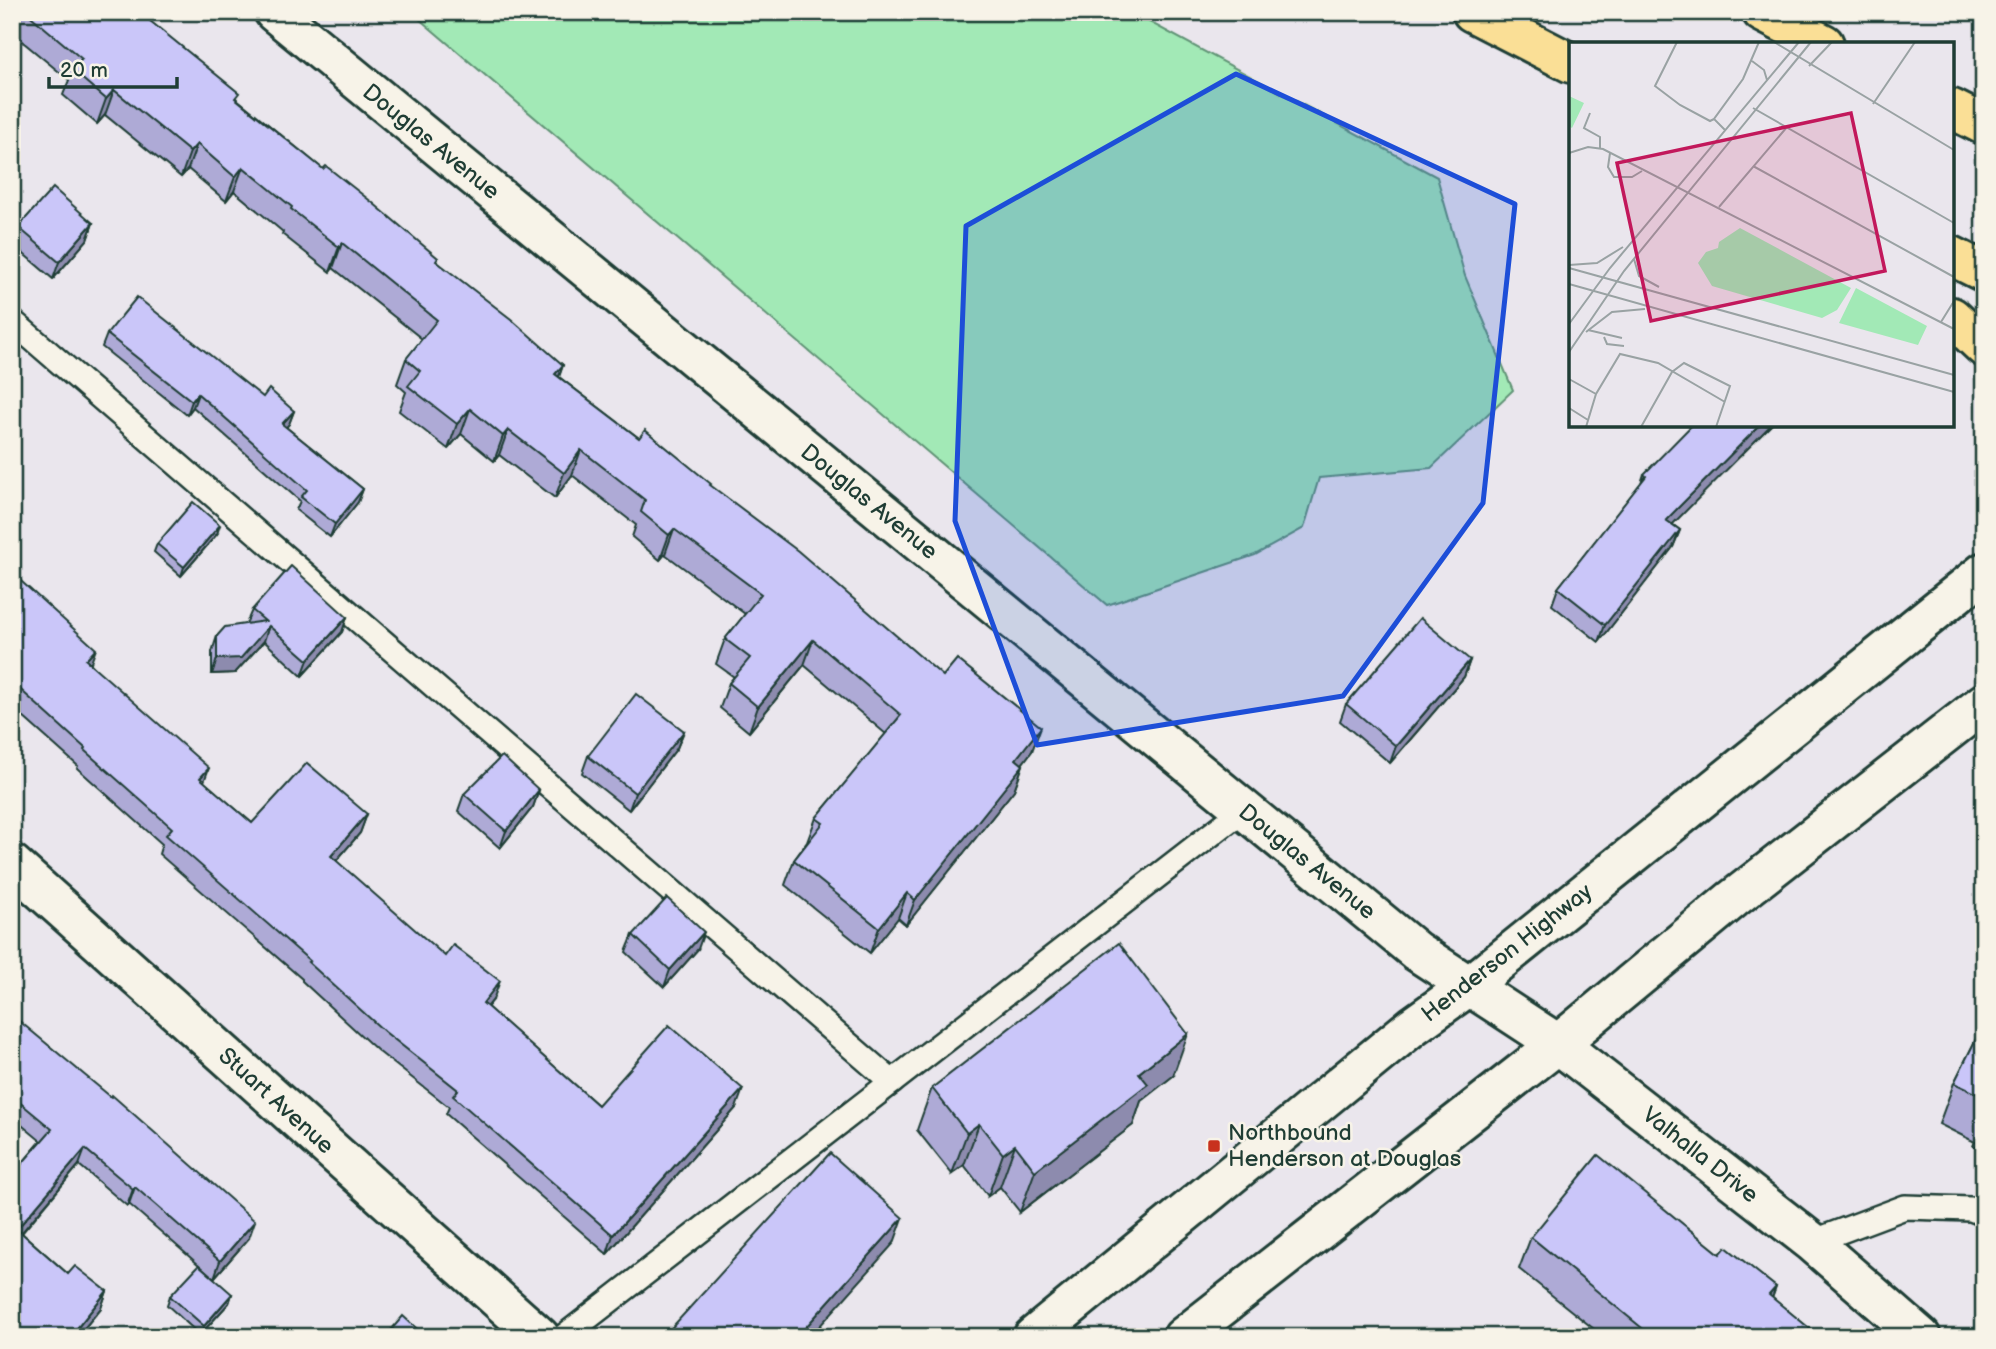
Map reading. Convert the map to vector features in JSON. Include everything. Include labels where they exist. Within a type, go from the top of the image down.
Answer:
[{"type":"main road","points":[[1472,12],[1569,62]]},
{"type":"main road","points":[[1762,12],[1820,42]]},
{"type":"main road","points":[[1954,92],[1984,99]]},
{"type":"main road","points":[[1954,110],[1984,125]]},
{"type":"main road","points":[[1954,257],[1984,272]]},
{"type":"main road","points":[[1954,319],[1984,346]]},
{"type":"street","name":"Douglas Avenue","points":[[274,12],[1416,951],[1469,986]]},
{"type":"street","name":"Henderson Highway","points":[[1033,1337],[1402,1035],[1469,986],[1984,572]]},
{"type":"street","points":[[1183,1337],[1558,1044],[1732,899],[1984,703]]},
{"type":"street","name":"Stuart Avenue","points":[[12,864],[540,1337]]},
{"type":"street","name":"Valhalla Drive","points":[[1469,986],[1558,1044],[1812,1242],[1921,1337]]},
{"type":"lane","points":[[12,321],[892,1082]]},
{"type":"lane","points":[[563,1337],[1244,810]]},
{"type":"lane","points":[[1812,1242],[1905,1207],[1971,1209],[1984,1214]]},
{"type":"highlighted area","points":[[1236,74],[1515,204],[1483,503],[1343,696],[1037,745],[955,521],[966,226]]},
{"type":"green space","points":[[411,12],[1131,12],[1437,177],[1465,276],[1513,390],[1431,468],[1319,478],[1304,528],[1255,555],[1107,605]]},
{"type":"building","points":[[26,12],[139,12],[239,93],[235,98],[323,169],[326,166],[373,203],[438,258],[436,261],[511,319],[563,365],[555,374],[639,438],[645,430],[710,485],[798,551],[943,676],[957,659],[1041,727],[1016,759],[1023,765],[915,900],[907,893],[879,928],[794,860],[823,823],[816,818],[901,715],[813,640],[758,707],[729,683],[750,658],[725,639],[761,594],[674,529],[669,535],[641,512],[645,500],[581,450],[564,473],[508,430],[503,436],[470,409],[457,424],[408,386],[420,371],[406,359],[437,320],[342,243],[339,247],[243,167],[235,177],[197,144],[190,152],[114,90],[106,99],[72,70],[82,59]]},
{"type":"building","points":[[53,188],[93,223],[59,262],[18,227]]},
{"type":"building","points":[[137,297],[263,397],[269,389],[294,411],[282,424],[363,489],[335,524],[301,497],[307,490],[198,394],[192,401],[107,334]]},
{"type":"building","points":[[1690,427],[1758,427],[1666,520],[1680,530],[1605,625],[1558,588],[1646,476],[1644,474]]},
{"type":"building","points":[[193,502],[220,525],[184,567],[157,544]]},
{"type":"building","points":[[291,566],[347,617],[308,660],[269,626],[241,658],[217,659],[217,636],[225,627],[265,621],[252,610]]},
{"type":"building","points":[[12,573],[96,649],[86,660],[209,768],[200,778],[252,823],[307,763],[367,814],[331,856],[445,956],[453,945],[500,981],[483,1003],[598,1105],[669,1025],[743,1089],[613,1235],[453,1096],[458,1090],[385,1032],[308,962],[310,961],[166,835],[172,828],[12,682]]},
{"type":"building","points":[[1420,618],[1470,660],[1396,746],[1346,704]]},
{"type":"building","points":[[636,694],[684,731],[635,793],[588,756]]},
{"type":"building","points":[[502,756],[539,790],[506,831],[464,794]]},
{"type":"building","points":[[667,898],[704,932],[670,970],[633,935]]},
{"type":"building","points":[[1119,943],[1188,1034],[1139,1073],[1148,1084],[1035,1171],[1015,1145],[1003,1154],[979,1124],[967,1133],[932,1088]]},
{"type":"building","points":[[12,1015],[111,1097],[112,1095],[255,1221],[220,1261],[135,1187],[133,1189],[85,1149],[17,1229],[68,1274],[75,1266],[107,1291],[70,1337],[12,1337],[12,1175],[52,1129],[12,1096]]},
{"type":"building","points":[[1984,1023],[1984,1097],[1954,1083]]},
{"type":"building","points":[[830,1153],[903,1218],[797,1337],[667,1337],[665,1335]]},
{"type":"building","points":[[1598,1155],[1720,1254],[1726,1247],[1776,1287],[1769,1295],[1820,1337],[1653,1337],[1531,1237]]},
{"type":"building","points":[[199,1265],[232,1294],[204,1326],[170,1296]]},
{"type":"building","points":[[403,1316],[426,1337],[385,1337]]},
{"type":"place","name":"Northbound Henderson at Douglas","points":[[1214,1146]]}]
